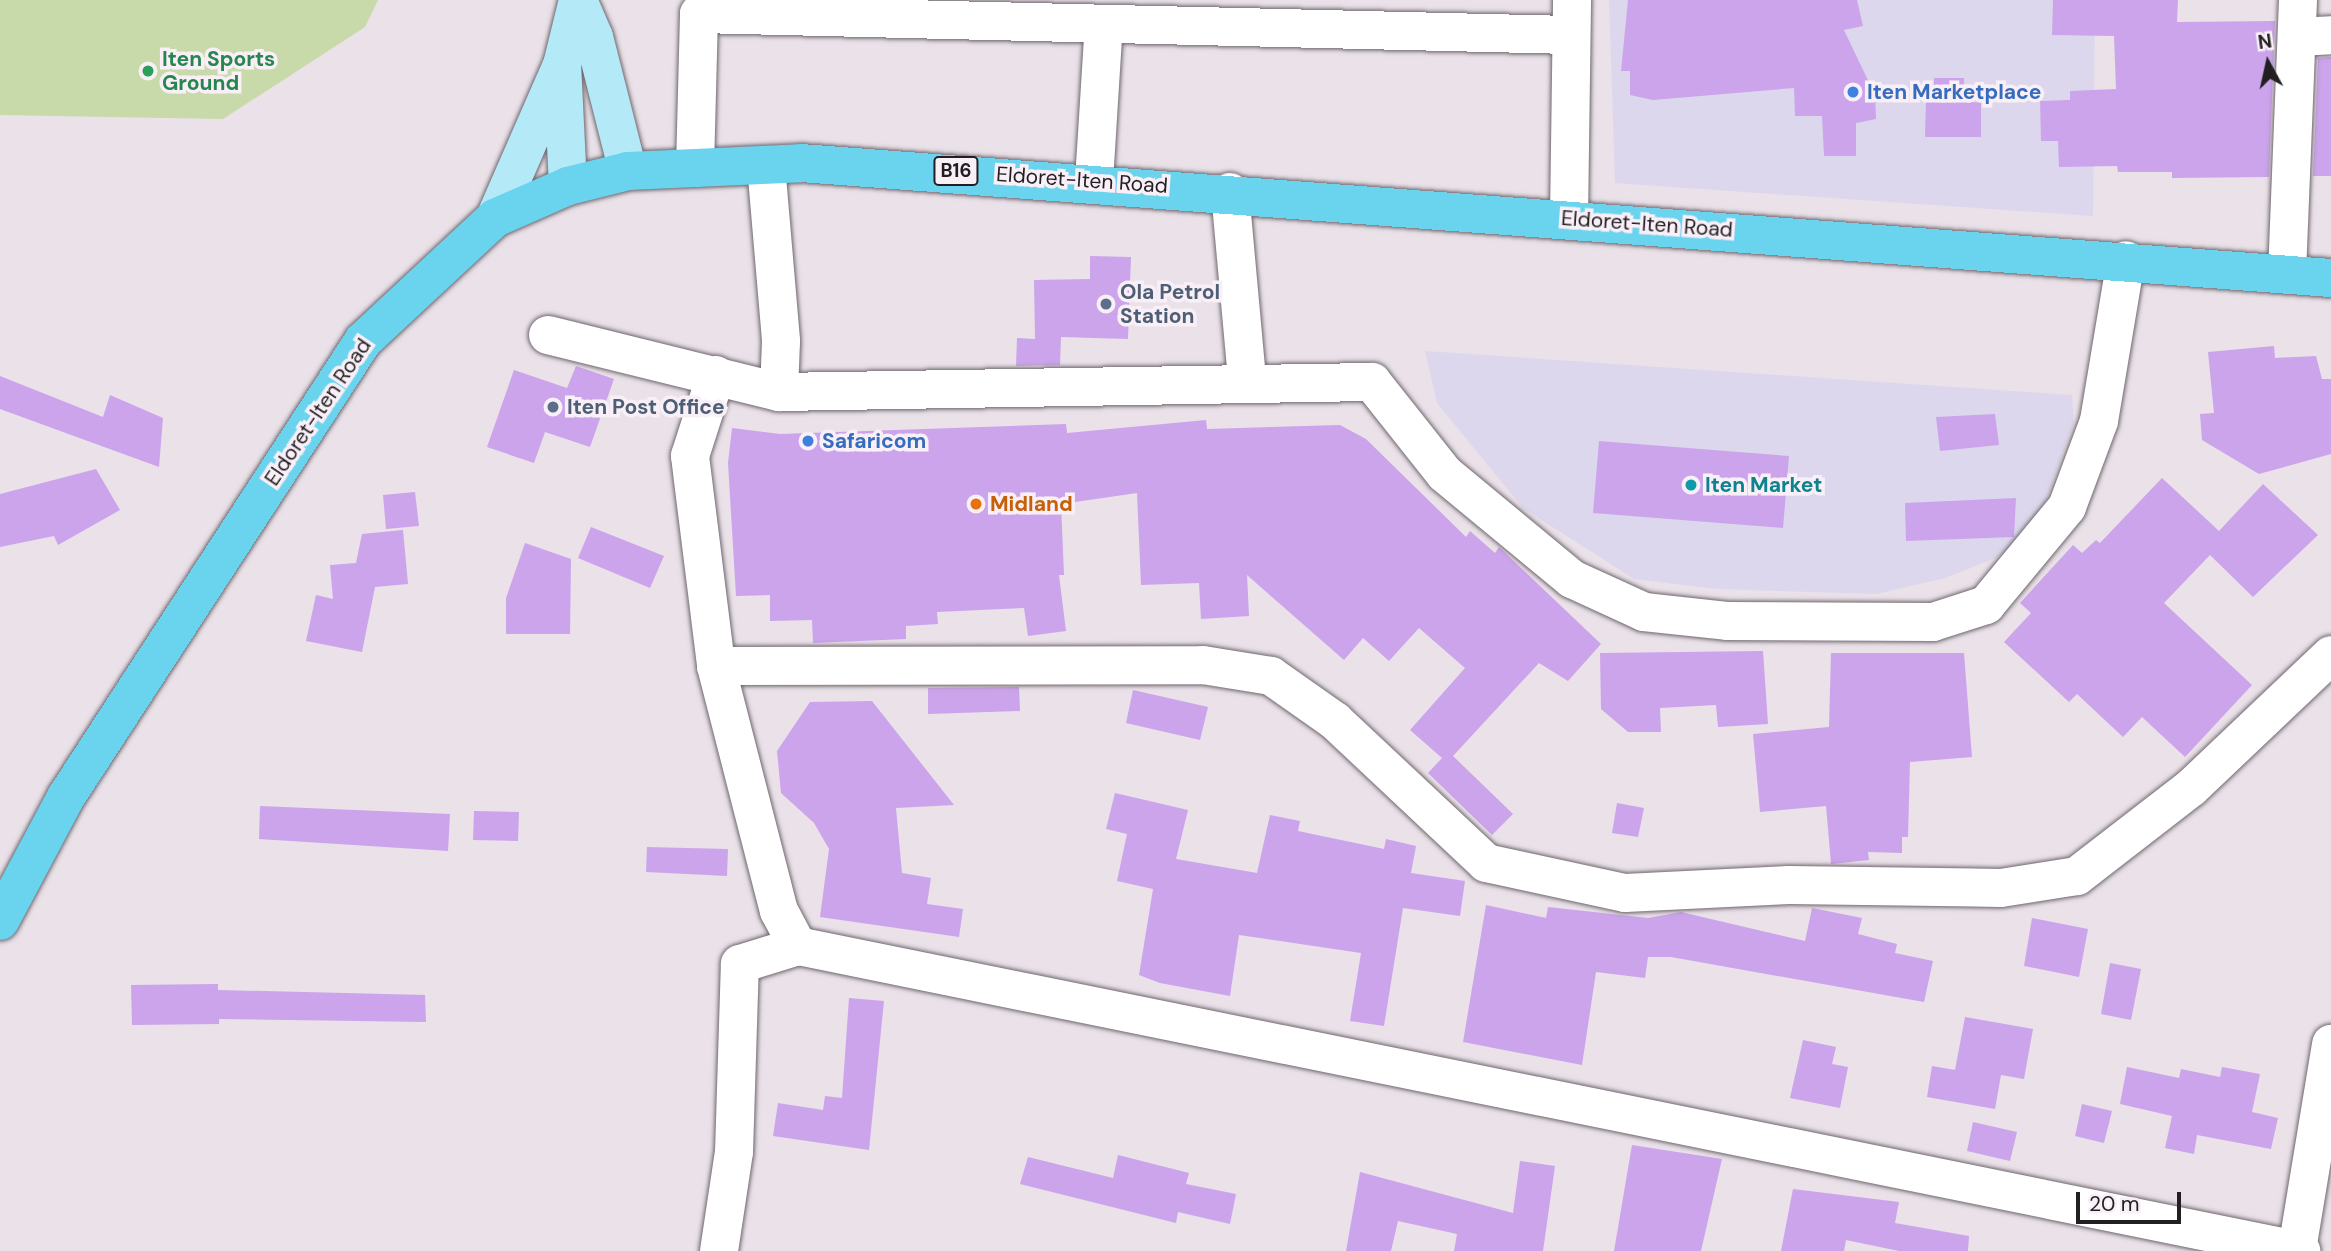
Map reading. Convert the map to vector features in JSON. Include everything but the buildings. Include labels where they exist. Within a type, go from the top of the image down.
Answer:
[{"type":"main road","name":"Eldoret-Iten Road","points":[[0,921],[66,797],[363,341],[495,218],[568,186],[628,171],[766,165],[1094,180],[2287,274]]},
{"type":"main road","name":"B16","points":[[2287,274],[2331,278]]},
{"type":"street","points":[[495,218],[562,65],[578,0]]},
{"type":"street","points":[[578,0],[597,46],[628,171]]},
{"type":"street","points":[[695,168],[699,14],[1104,24],[1571,18],[1569,219]]},
{"type":"street","points":[[1094,180],[1104,24]]},
{"type":"street","points":[[2287,274],[2309,24]]},
{"type":"street","points":[[562,65],[568,186]]},
{"type":"street","points":[[766,165],[781,341],[779,392]]},
{"type":"street","points":[[1230,192],[1247,380]]},
{"type":"street","points":[[548,334],[779,392],[1247,380],[1373,382],[1446,474],[1572,579],[1644,612],[1727,621],[1933,622],[1986,605],[2067,507],[2099,421],[2126,260]]},
{"type":"street","points":[[716,375],[690,456],[716,666],[779,911],[798,946]]},
{"type":"street","points":[[716,666],[1203,665],[1271,676],[1335,721],[1486,863],[1625,893],[1789,885],[2001,888],[2077,876],[2191,788],[2331,655]]},
{"type":"street","points":[[719,1251],[734,1152],[740,964],[798,946],[2299,1251],[2331,1044]]},
{"type":"shaded area","name":"Iten Marketplace","points":[[1609,0],[2095,0],[2093,216],[1615,183]]},
{"type":"shaded area","points":[[1425,351],[2072,395],[2074,422],[2036,530],[1996,558],[1945,578],[1876,594],[1718,589],[1634,579],[1523,508],[1437,403]]},
{"type":"green space","name":"Iten Sports Ground","points":[[0,0],[378,0],[365,27],[223,119],[0,115]]},
{"type":"place","name":"Iten Sports Ground","points":[[148,71]]},
{"type":"place","name":"Iten Marketplace","points":[[1853,92]]},
{"type":"place","name":"Ola Petrol Station","points":[[1106,304]]},
{"type":"place","name":"Iten Post Office","points":[[553,407]]},
{"type":"place","name":"Safaricom","points":[[808,441]]},
{"type":"place","name":"Iten Market","points":[[1691,485]]},
{"type":"place","name":"Midland","points":[[976,504]]}]
